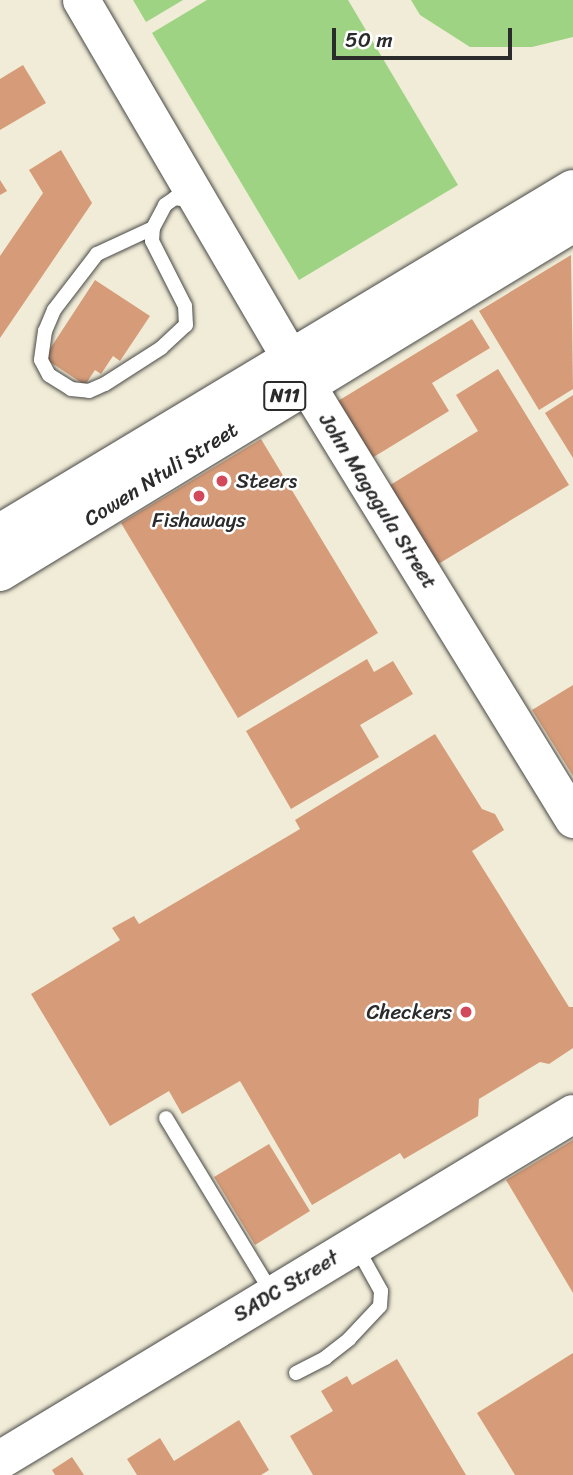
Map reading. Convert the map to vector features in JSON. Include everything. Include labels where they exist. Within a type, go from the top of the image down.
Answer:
[{"type":"main road","name":"Cowen Ntuli Street","points":[[0,572],[151,482],[298,370],[573,189]]},
{"type":"main road","name":"Cowen Ntuli Street","points":[[0,533],[573,223]]},
{"type":"main road","name":"SADC Street","points":[[0,1460],[573,1114]]},
{"type":"street","name":"John Magagula Street","points":[[81,0],[298,370],[573,819]]},
{"type":"lane","points":[[153,228],[97,254],[54,310],[42,343],[41,360],[50,375],[71,389],[89,391],[105,384],[161,348],[186,325],[185,306],[152,241],[153,228],[165,205],[175,198],[182,197],[202,203]]},
{"type":"lane","points":[[166,1118],[273,1294]]},
{"type":"lane","points":[[296,1373],[325,1358],[349,1339],[380,1306],[381,1291],[355,1244]]},
{"type":"green space","points":[[133,0],[183,0],[146,22]]},
{"type":"green space","points":[[207,0],[348,0],[458,185],[299,280],[152,33]]},
{"type":"green space","points":[[411,0],[573,0],[573,37],[532,47],[470,47],[420,15]]},
{"type":"building","points":[[23,65],[46,103],[0,130],[0,79]]},
{"type":"building","points":[[61,150],[92,203],[0,338],[0,256],[43,193],[29,170]]},
{"type":"building","points":[[0,180],[7,191],[0,195]]},
{"type":"building","points":[[571,255],[573,389],[539,410],[479,311]]},
{"type":"building","points":[[95,280],[150,316],[120,361],[113,356],[101,374],[95,370],[85,385],[44,358]]},
{"type":"building","points":[[472,319],[490,348],[432,383],[449,411],[372,458],[338,401]]},
{"type":"building","points":[[498,369],[569,485],[435,566],[387,487],[478,431],[456,395]]},
{"type":"building","points":[[573,395],[573,458],[545,413]]},
{"type":"building","points":[[261,439],[378,633],[238,718],[121,523]]},
{"type":"building","points":[[367,659],[374,672],[393,661],[413,694],[360,725],[379,757],[291,809],[246,731]]},
{"type":"building","points":[[573,685],[573,776],[532,710]]},
{"type":"building","points":[[435,734],[482,809],[495,814],[504,830],[472,851],[569,1007],[573,1007],[573,1048],[549,1064],[540,1062],[479,1099],[478,1116],[404,1159],[400,1153],[312,1205],[240,1081],[182,1114],[169,1091],[110,1126],[31,994],[120,940],[112,928],[134,916],[139,924],[300,829],[295,820]]},
{"type":"building","points":[[573,1140],[573,1293],[506,1180]]},
{"type":"building","points":[[269,1144],[310,1211],[255,1245],[214,1177]]},
{"type":"building","points":[[573,1353],[573,1475],[515,1475],[477,1413]]},
{"type":"building","points":[[397,1359],[466,1475],[313,1475],[290,1436],[333,1411],[321,1391],[347,1376],[352,1385]]},
{"type":"building","points":[[239,1420],[269,1470],[261,1475],[137,1475],[127,1459],[160,1438],[174,1461]]},
{"type":"building","points":[[72,1457],[84,1475],[55,1475],[52,1470]]},
{"type":"place","name":"Steers","points":[[222,481]]},
{"type":"place","name":"Fishaways","points":[[199,496]]},
{"type":"place","name":"Checkers","points":[[466,1012]]}]
